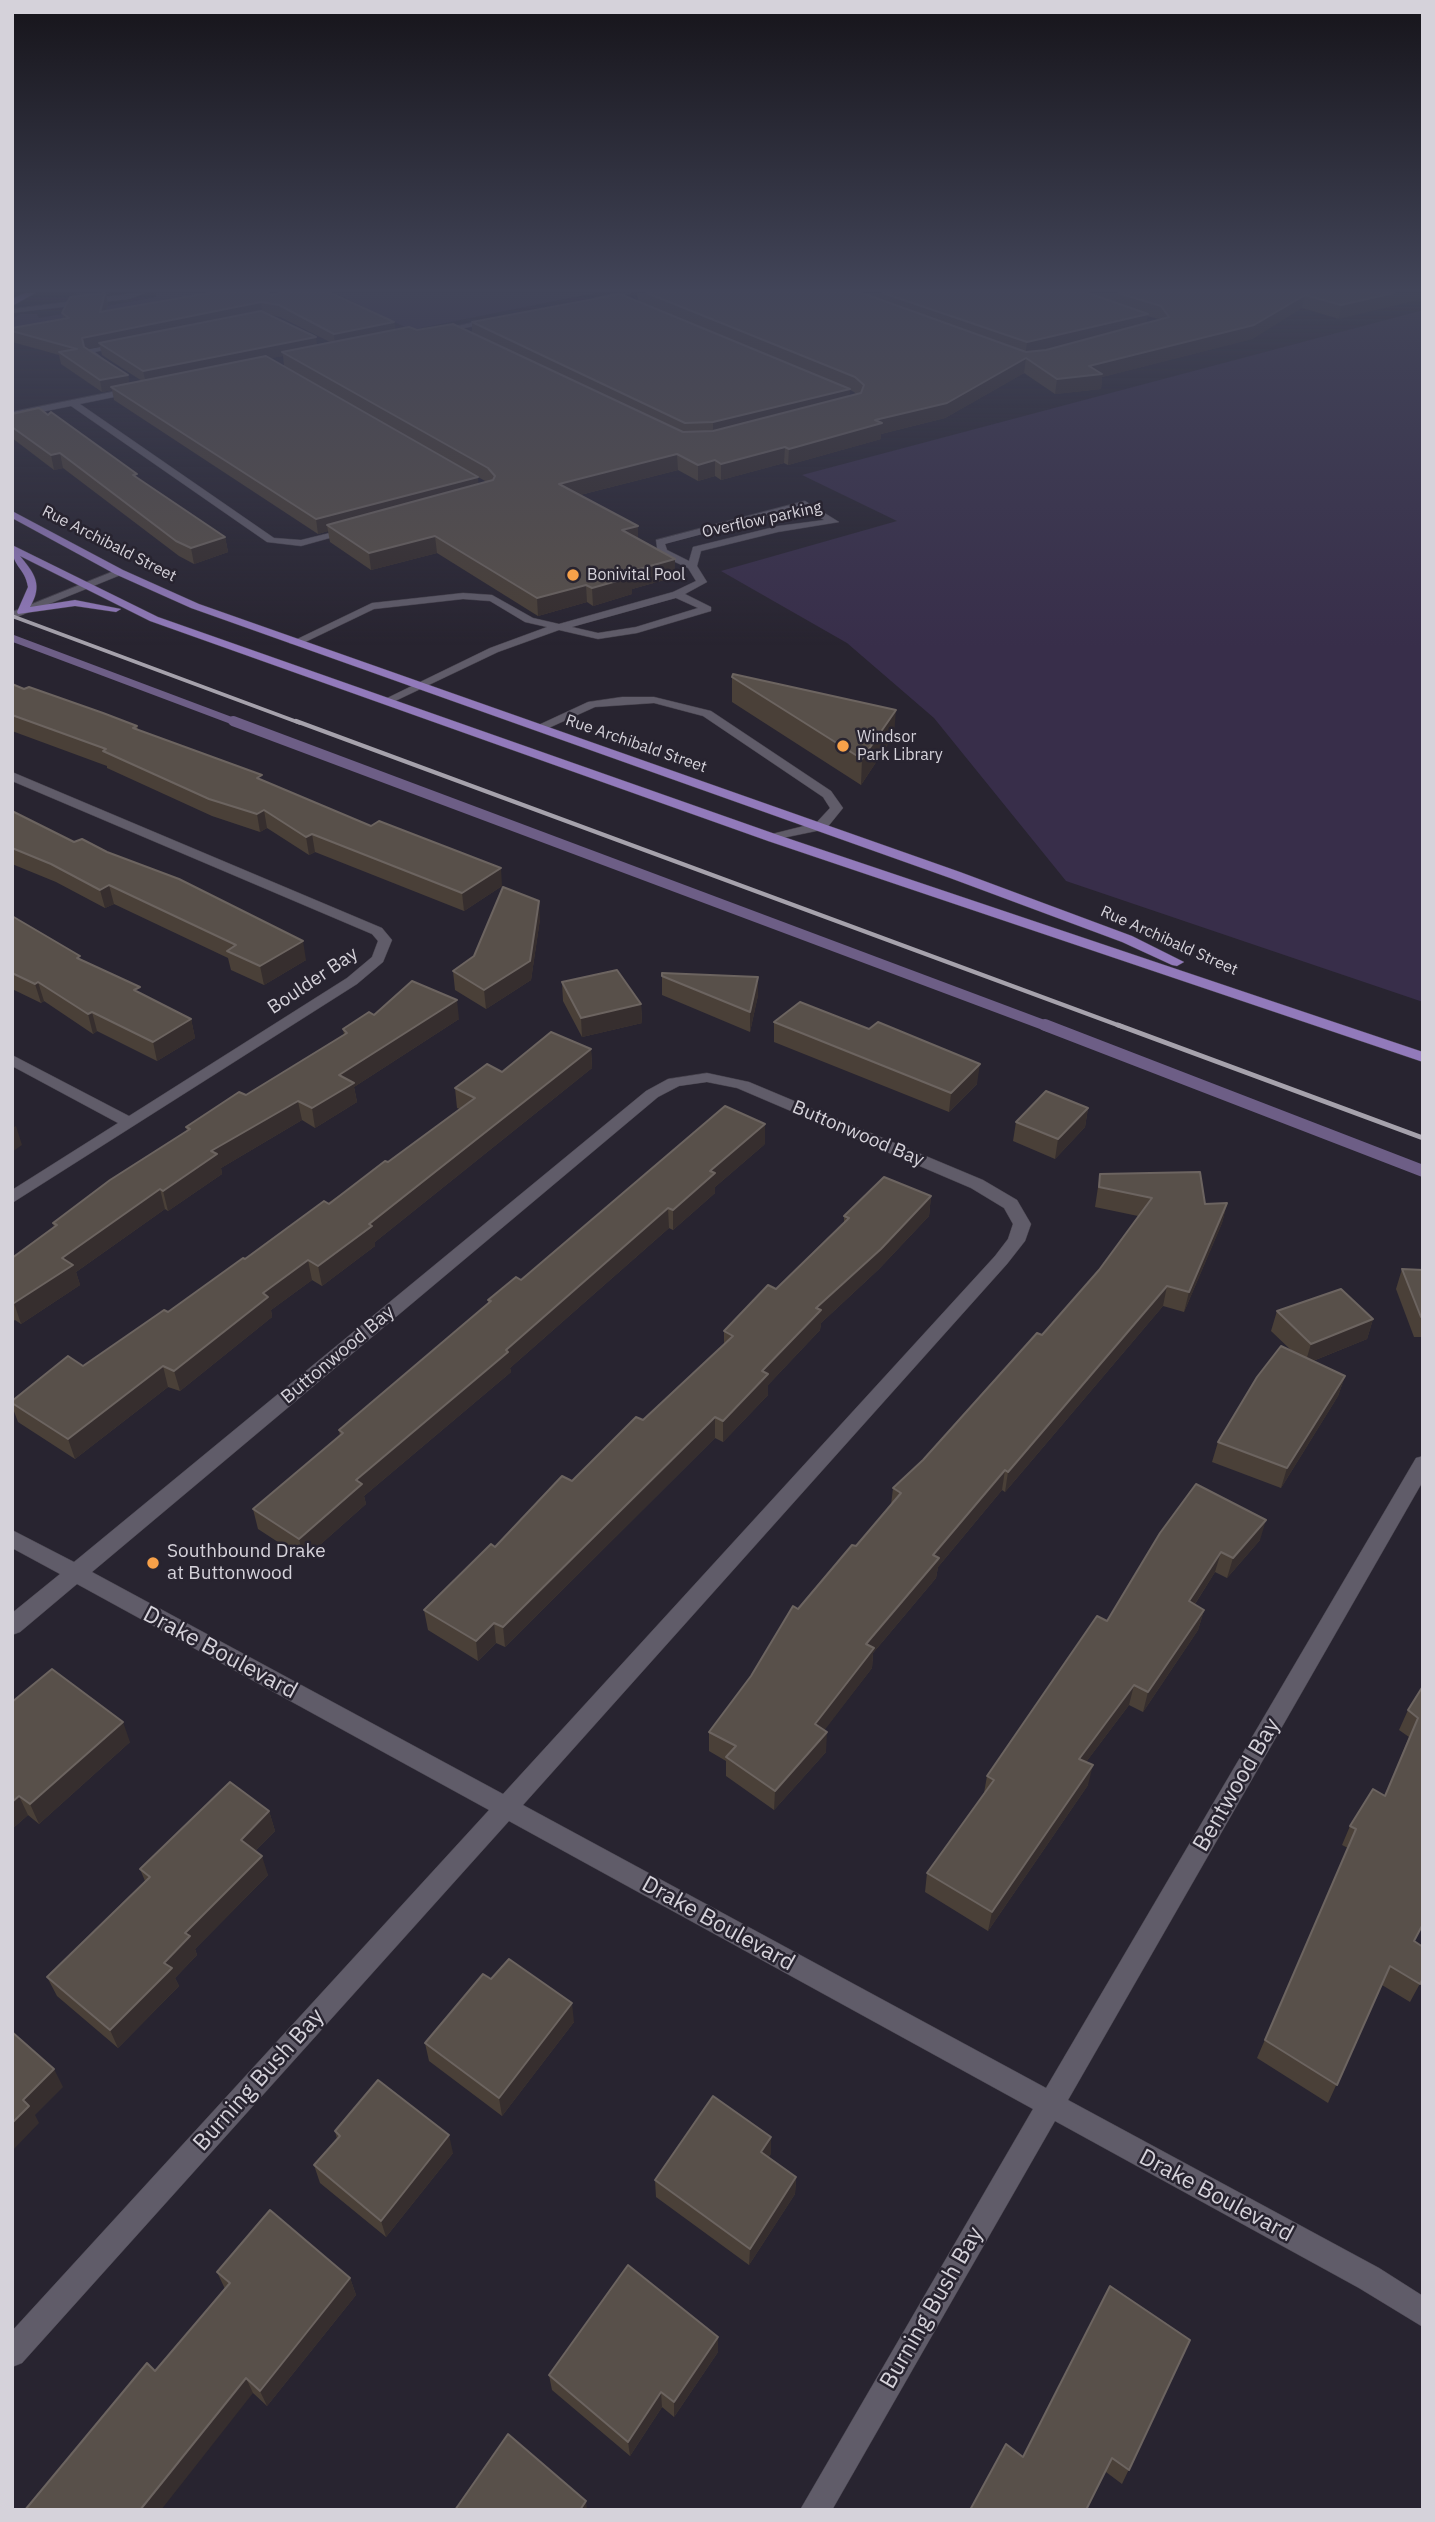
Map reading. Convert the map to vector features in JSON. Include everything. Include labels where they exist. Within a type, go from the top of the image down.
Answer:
[{"type":"main road","name":"Rue Archibald Street","points":[[12,514],[120,572],[195,606],[821,827],[1127,939],[1253,998]]},
{"type":"main road","name":"Rue Archibald Street","points":[[12,551],[154,619],[772,838],[1253,998],[1423,1058]]},
{"type":"main road","points":[[12,551],[34,584],[35,593],[17,614]]},
{"type":"main road","points":[[17,614],[85,603],[154,619]]},
{"type":"street","points":[[12,415],[34,411]]},
{"type":"street","points":[[84,411],[271,540],[284,544],[305,543],[357,530]]},
{"type":"street","name":"Overflow parking","points":[[677,594],[702,582],[692,566],[662,552],[660,542],[805,504],[834,522],[778,529],[697,549],[692,566]]},
{"type":"street","points":[[17,614],[120,572]]},
{"type":"street","points":[[295,643],[372,606],[463,596],[492,598],[529,620],[555,628],[598,636],[637,630],[707,609],[677,594],[555,628],[494,650],[387,701]]},
{"type":"street","points":[[538,728],[592,704],[622,700],[654,701],[707,713],[827,794],[837,808],[821,827],[772,838]]},
{"type":"street","name":"Boulder Bay","points":[[12,776],[377,931],[384,940],[384,950],[379,960],[352,981],[12,1198]]},
{"type":"street","points":[[12,1060],[128,1122]]},
{"type":"street","name":"Buttonwood Bay","points":[[76,1575],[652,1094],[683,1077],[717,1076],[743,1085],[977,1184],[1011,1205],[1022,1224],[1016,1241],[1001,1260],[507,1808]]},
{"type":"street","name":"Bentwood Bay","points":[[1050,2106],[1423,1463]]},
{"type":"street","name":"Drake Boulevard","points":[[12,1538],[1368,2277],[1423,2313]]},
{"type":"street","points":[[12,1626],[76,1575]]},
{"type":"street","name":"Burning Bush Bay","points":[[12,2353],[507,1808]]},
{"type":"street","name":"Burning Bush Bay","points":[[814,2510],[1050,2106]]},
{"type":"shaded area","points":[[1044,411],[1423,411],[1423,1002],[1066,881],[934,718],[847,643],[721,571],[897,521],[802,475]]},
{"type":"building","points":[[42,411],[48,415],[51,412],[137,474],[133,475],[225,537],[191,548],[176,541],[60,453],[51,455],[12,427],[12,414]]},
{"type":"building","points":[[148,411],[362,411],[478,477],[316,519]]},
{"type":"building","points":[[386,411],[638,411],[683,432],[713,431],[792,411],[914,411],[875,420],[882,423],[789,449],[785,447],[721,464],[715,460],[698,465],[677,454],[559,484],[638,526],[622,530],[675,559],[625,573],[631,577],[592,588],[586,585],[537,598],[435,536],[369,553],[327,525],[493,480],[495,476],[488,468]]},
{"type":"building","points":[[659,411],[760,411],[713,422],[685,423]]},
{"type":"building","points":[[733,674],[896,710],[862,759],[732,677]]},
{"type":"building","points":[[12,684],[24,689],[29,687],[103,713],[137,726],[133,728],[262,775],[257,778],[371,826],[379,821],[501,868],[462,893],[312,834],[306,837],[264,810],[257,814],[209,799],[103,751],[106,749],[12,715]]},
{"type":"building","points":[[12,811],[74,842],[82,839],[107,852],[179,879],[303,941],[260,966],[227,951],[236,945],[109,885],[100,890],[51,864],[12,848]]},
{"type":"building","points":[[503,887],[539,901],[530,961],[484,990],[453,971],[474,956]]},
{"type":"building","points":[[12,916],[80,956],[77,958],[140,987],[134,990],[191,1019],[153,1042],[92,1012],[88,1014],[38,982],[35,984],[12,973]]},
{"type":"building","points":[[617,970],[641,1004],[581,1018],[562,982]]},
{"type":"building","points":[[662,973],[758,977],[750,1012],[662,976]]},
{"type":"building","points":[[412,981],[457,1000],[339,1075],[354,1083],[312,1108],[298,1101],[211,1151],[217,1154],[163,1191],[160,1189],[62,1258],[73,1265],[12,1303],[12,1258],[57,1225],[53,1223],[110,1180],[190,1129],[186,1127],[239,1092],[246,1095],[347,1033],[343,1029],[369,1012],[374,1015]]},
{"type":"building","points":[[800,1002],[869,1029],[878,1022],[980,1064],[951,1093],[774,1022]]},
{"type":"building","points":[[551,1032],[591,1049],[369,1224],[372,1226],[318,1266],[308,1260],[263,1293],[268,1297],[174,1371],[163,1366],[68,1439],[12,1403],[68,1356],[83,1366],[164,1310],[168,1312],[324,1201],[329,1204],[475,1098],[455,1088],[487,1064],[502,1072]]},
{"type":"building","points":[[1046,1091],[1088,1108],[1058,1139],[1016,1122]]},
{"type":"building","points":[[725,1106],[765,1124],[710,1171],[715,1173],[673,1210],[668,1208],[506,1350],[508,1352],[356,1480],[362,1484],[299,1539],[253,1509],[343,1433],[339,1430],[491,1301],[488,1300],[516,1277],[521,1280]]},
{"type":"building","points":[[1200,1172],[1205,1204],[1227,1203],[1189,1292],[1167,1286],[1008,1472],[1005,1470],[933,1555],[939,1558],[866,1644],[874,1648],[815,1724],[827,1732],[775,1791],[726,1757],[736,1746],[709,1732],[751,1676],[793,1606],[798,1609],[852,1545],[856,1546],[901,1493],[893,1488],[923,1460],[1037,1333],[1042,1335],[1099,1270],[1152,1198],[1099,1187],[1100,1174]]},
{"type":"building","points":[[884,1177],[931,1196],[881,1249],[816,1308],[821,1310],[762,1371],[768,1374],[723,1421],[715,1417],[503,1627],[494,1623],[476,1641],[424,1610],[491,1544],[495,1547],[562,1476],[572,1481],[636,1417],[643,1420],[733,1336],[724,1331],[768,1285],[776,1289],[849,1218],[844,1216]]},
{"type":"building","points":[[1402,1269],[1423,1270],[1423,1317],[1421,1317]]},
{"type":"building","points":[[1341,1289],[1373,1319],[1311,1344],[1277,1311]]},
{"type":"building","points":[[1281,1346],[1345,1376],[1287,1468],[1218,1442],[1257,1377]]},
{"type":"building","points":[[1196,1484],[1266,1520],[1233,1558],[1221,1552],[1189,1601],[1204,1610],[1148,1692],[1134,1685],[1079,1759],[1093,1765],[992,1912],[927,1873],[994,1780],[987,1776],[1097,1616],[1107,1621],[1160,1533]]},
{"type":"building","points":[[52,1669],[123,1722],[30,1804],[19,1796],[12,1802],[12,1702]]},
{"type":"building","points":[[1423,1686],[1423,1924],[1414,1941],[1423,1947],[1423,1978],[1420,1984],[1390,1966],[1337,2085],[1265,2040],[1356,1829],[1350,1826],[1373,1789],[1385,1796],[1418,1718],[1408,1710]]},
{"type":"building","points":[[230,1782],[269,1811],[241,1840],[262,1856],[185,1933],[190,1936],[164,1963],[172,1968],[110,2030],[47,1977],[150,1877],[140,1869]]},
{"type":"building","points":[[509,1959],[572,2003],[499,2098],[425,2043],[483,1974],[491,1979]]},
{"type":"building","points":[[12,2032],[54,2069],[23,2100],[29,2106],[12,2123]]},
{"type":"building","points":[[378,2080],[449,2135],[381,2221],[314,2165],[340,2136],[335,2131]]},
{"type":"building","points":[[713,2096],[771,2137],[761,2152],[796,2177],[750,2249],[655,2180]]},
{"type":"building","points":[[270,2210],[350,2278],[260,2391],[246,2378],[140,2510],[25,2510],[147,2363],[155,2371],[230,2283],[217,2272]]},
{"type":"building","points":[[628,2265],[718,2337],[674,2402],[661,2392],[628,2442],[549,2375]]},
{"type":"building","points":[[1110,2286],[1190,2340],[1129,2470],[1112,2458],[1086,2510],[970,2510],[1006,2444],[1023,2457]]},
{"type":"building","points":[[508,2434],[586,2501],[580,2510],[455,2510]]},
{"type":"waterway","points":[[12,638],[238,723]]},
{"type":"waterway","points":[[233,721],[1049,1027]]},
{"type":"waterway","points":[[1045,1025],[1423,1171]]},
{"type":"railway","points":[[12,616],[300,723]]},
{"type":"railway","points":[[296,721],[1123,1027]]},
{"type":"railway","points":[[1118,1025],[1423,1138]]},
{"type":"place","name":"Bonivital Pool","points":[[573,575]]},
{"type":"place","name":"Windsor Park Library","points":[[843,746]]},
{"type":"place","name":"Southbound Drake at Buttonwood","points":[[153,1563]]}]
